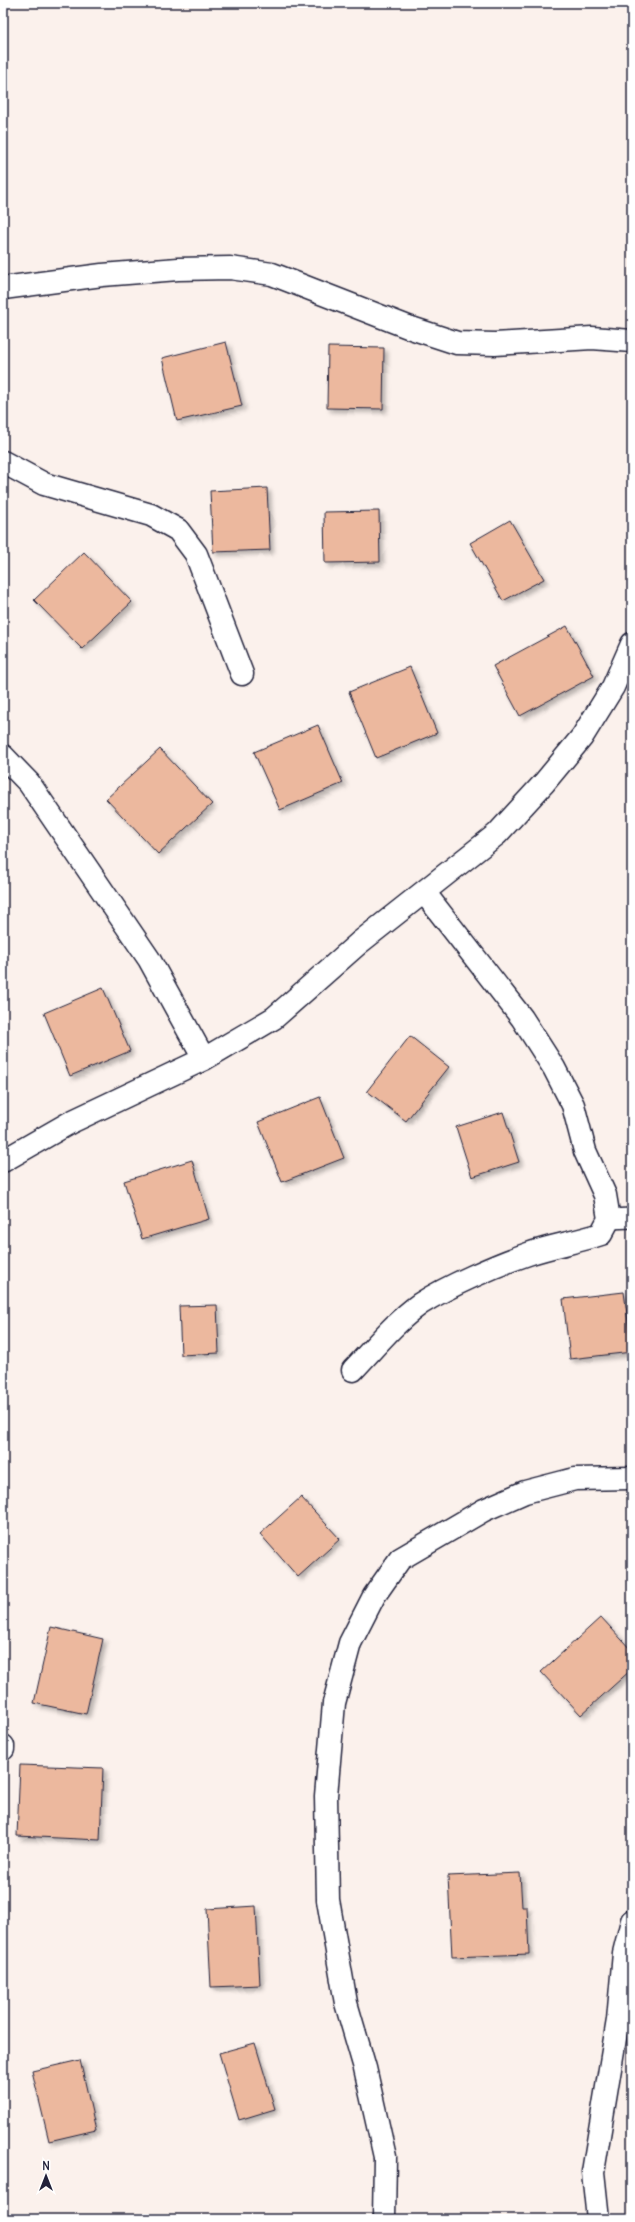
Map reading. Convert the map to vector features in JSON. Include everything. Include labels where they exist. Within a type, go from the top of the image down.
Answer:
[{"type":"street","points":[[3,288],[102,275],[178,269],[230,268],[272,274],[408,327],[457,342],[495,344],[592,338],[632,341]]},
{"type":"street","points":[[3,462],[44,484],[151,515],[178,530],[196,554],[242,674]]},
{"type":"street","points":[[3,1161],[71,1122],[204,1059],[274,1018],[359,943],[497,834],[544,783],[582,737],[613,687],[632,644]]},
{"type":"street","points":[[3,756],[29,783],[149,959],[204,1059]]},
{"type":"street","points":[[353,1370],[383,1338],[420,1305],[472,1278],[529,1254],[571,1244],[601,1234],[609,1219],[605,1195],[584,1151],[572,1105],[554,1068],[522,1018],[424,892]]},
{"type":"street","points":[[384,2219],[385,2157],[365,2068],[346,2003],[328,1900],[326,1796],[334,1711],[350,1644],[374,1596],[400,1559],[484,1510],[525,1492],[575,1479],[632,1478]]},
{"type":"street","points":[[598,2219],[593,2172],[618,2020],[624,1953],[632,1921]]},
{"type":"lane","points":[[609,1219],[632,1218]]},
{"type":"building","points":[[226,342],[242,406],[177,421],[162,358]]},
{"type":"building","points":[[328,347],[384,348],[383,409],[327,408]]},
{"type":"building","points":[[267,488],[270,550],[213,552],[210,491]]},
{"type":"building","points":[[379,511],[380,562],[325,563],[324,512]]},
{"type":"building","points":[[510,520],[544,579],[503,601],[470,543]]},
{"type":"building","points":[[84,552],[132,602],[82,649],[34,600]]},
{"type":"building","points":[[567,626],[594,676],[520,716],[493,666]]},
{"type":"building","points":[[410,667],[437,733],[376,758],[349,692]]},
{"type":"building","points":[[318,725],[343,783],[280,810],[254,752]]},
{"type":"building","points":[[160,749],[212,804],[158,854],[106,799]]},
{"type":"building","points":[[103,988],[130,1051],[70,1076],[44,1013]]},
{"type":"building","points":[[410,1036],[449,1067],[406,1121],[367,1091]]},
{"type":"building","points":[[320,1097],[344,1158],[282,1182],[258,1122]]},
{"type":"building","points":[[503,1112],[519,1162],[472,1177],[456,1127]]},
{"type":"building","points":[[192,1160],[209,1219],[142,1239],[124,1181]]},
{"type":"building","points":[[624,1292],[632,1352],[570,1359],[563,1299]]},
{"type":"building","points":[[217,1305],[219,1353],[181,1355],[179,1306]]},
{"type":"building","points":[[301,1497],[340,1539],[298,1577],[260,1534]]},
{"type":"building","points":[[601,1617],[632,1651],[632,1669],[581,1715],[541,1672]]},
{"type":"building","points":[[51,1627],[103,1639],[86,1714],[34,1703]]},
{"type":"building","points":[[20,1765],[103,1768],[100,1840],[17,1836]]},
{"type":"building","points":[[520,1873],[522,1907],[527,1907],[529,1954],[452,1957],[448,1876]]},
{"type":"building","points":[[256,1906],[260,1985],[211,1987],[207,1909]]},
{"type":"building","points":[[255,2043],[275,2109],[239,2120],[219,2053]]},
{"type":"building","points":[[80,2060],[96,2130],[49,2141],[32,2071]]}]
